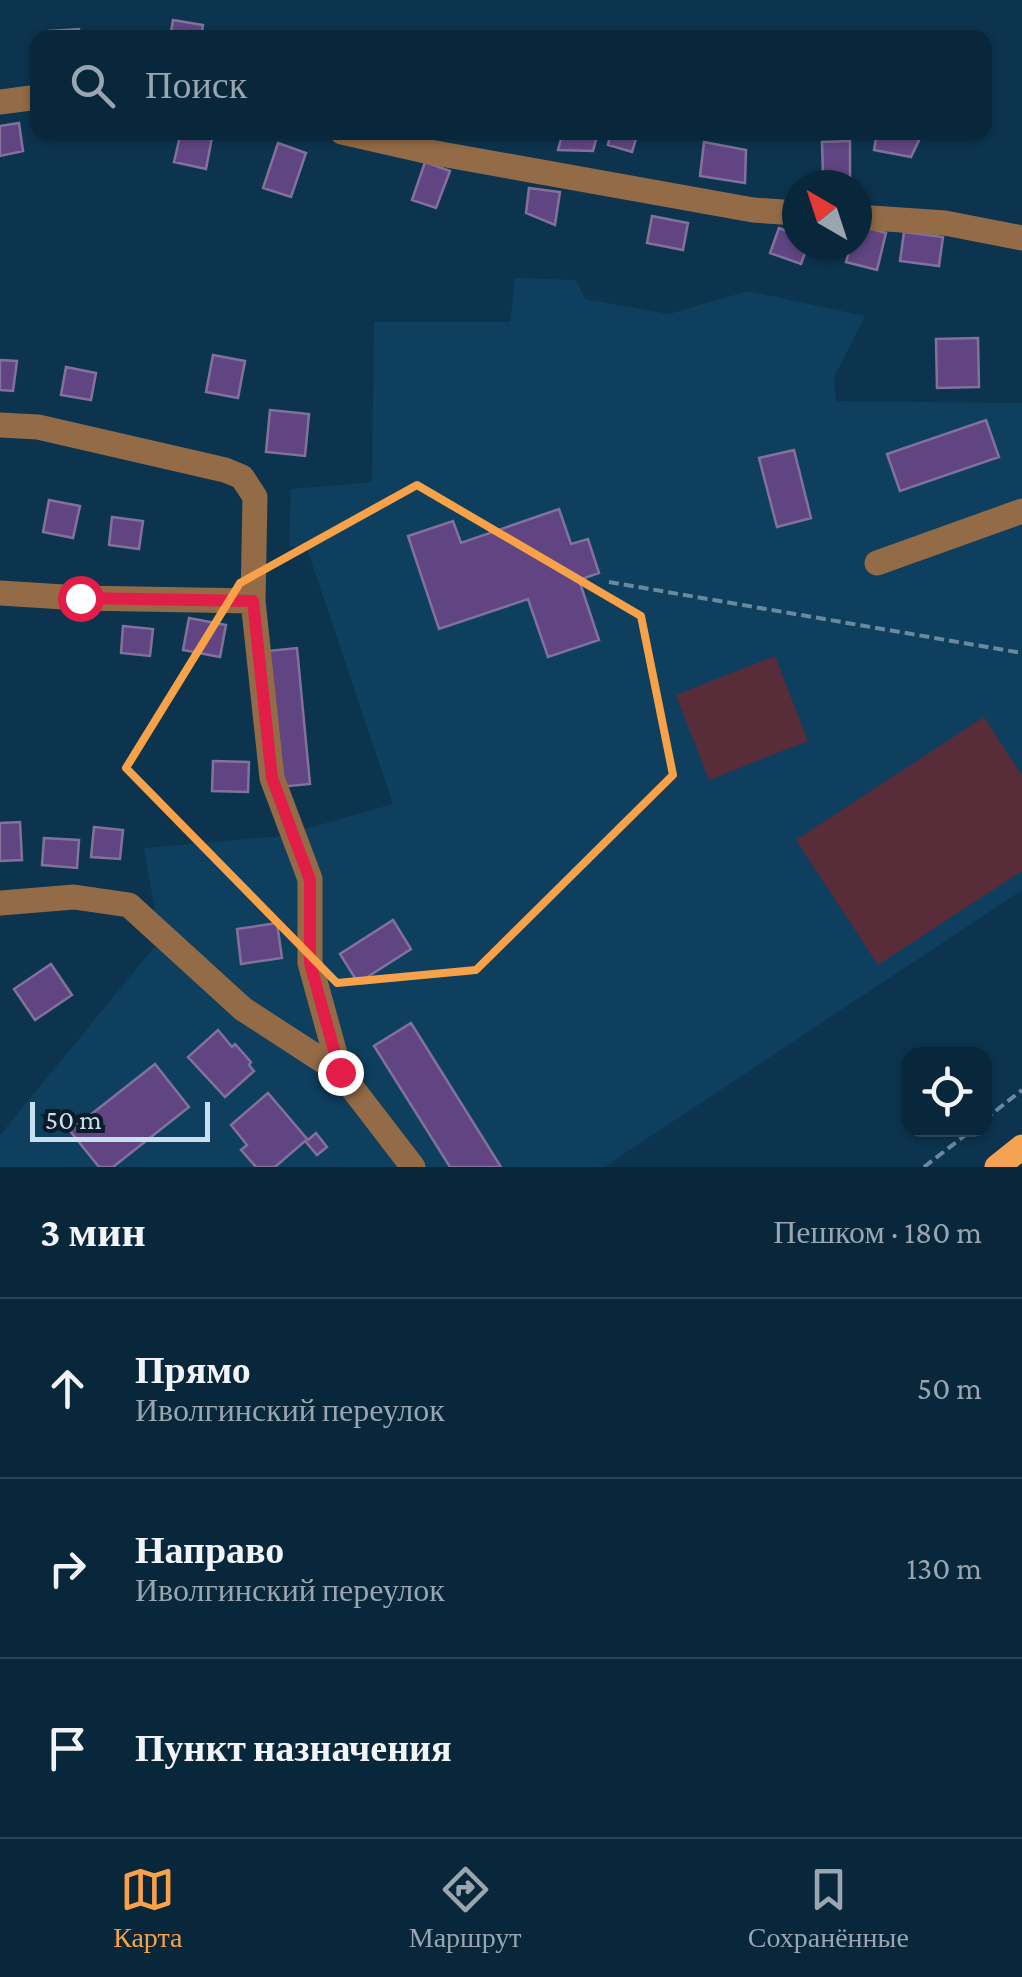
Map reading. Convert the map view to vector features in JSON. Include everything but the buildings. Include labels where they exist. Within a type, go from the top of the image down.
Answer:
[{"type":"main road","points":[[997,1167],[1022,1147]]},
{"type":"street","points":[[0,102],[30,98]]},
{"type":"street","points":[[377,140],[753,210],[782,212]]},
{"type":"street","points":[[872,218],[945,223],[1022,238]]},
{"type":"street","points":[[0,425],[38,426],[225,470],[242,477],[255,497],[253,601],[272,778],[310,880],[310,963],[340,1072]]},
{"type":"street","points":[[877,563],[1022,511]]},
{"type":"street","points":[[0,593],[253,601]]},
{"type":"street","points":[[0,903],[74,898],[129,905],[243,1009],[340,1072],[414,1167]]},
{"type":"path","points":[[610,582],[1022,653]]},
{"type":"path","points":[[992,1114],[1022,1090]]},
{"type":"path","points":[[924,1167],[963,1137]]},
{"type":"highlighted area","points":[[417,485],[641,616],[673,775],[476,970],[337,983],[126,768],[240,583]]},
{"type":"shaded area","points":[[515,278],[576,280],[585,299],[669,314],[748,291],[865,316],[834,377],[836,401],[1022,403],[1022,890],[604,1167],[0,1167],[0,1135],[160,940],[144,848],[281,836],[393,804],[307,549],[289,546],[291,489],[372,482],[374,322],[510,322]]},
{"type":"shaded area","points":[[775,656],[808,741],[709,780],[676,695]]},
{"type":"shaded area","points":[[984,717],[1022,776],[1022,871],[878,965],[796,840]]},
{"type":"route","points":[[80,598],[253,601],[272,778],[310,880],[310,963],[340,1072]]}]
